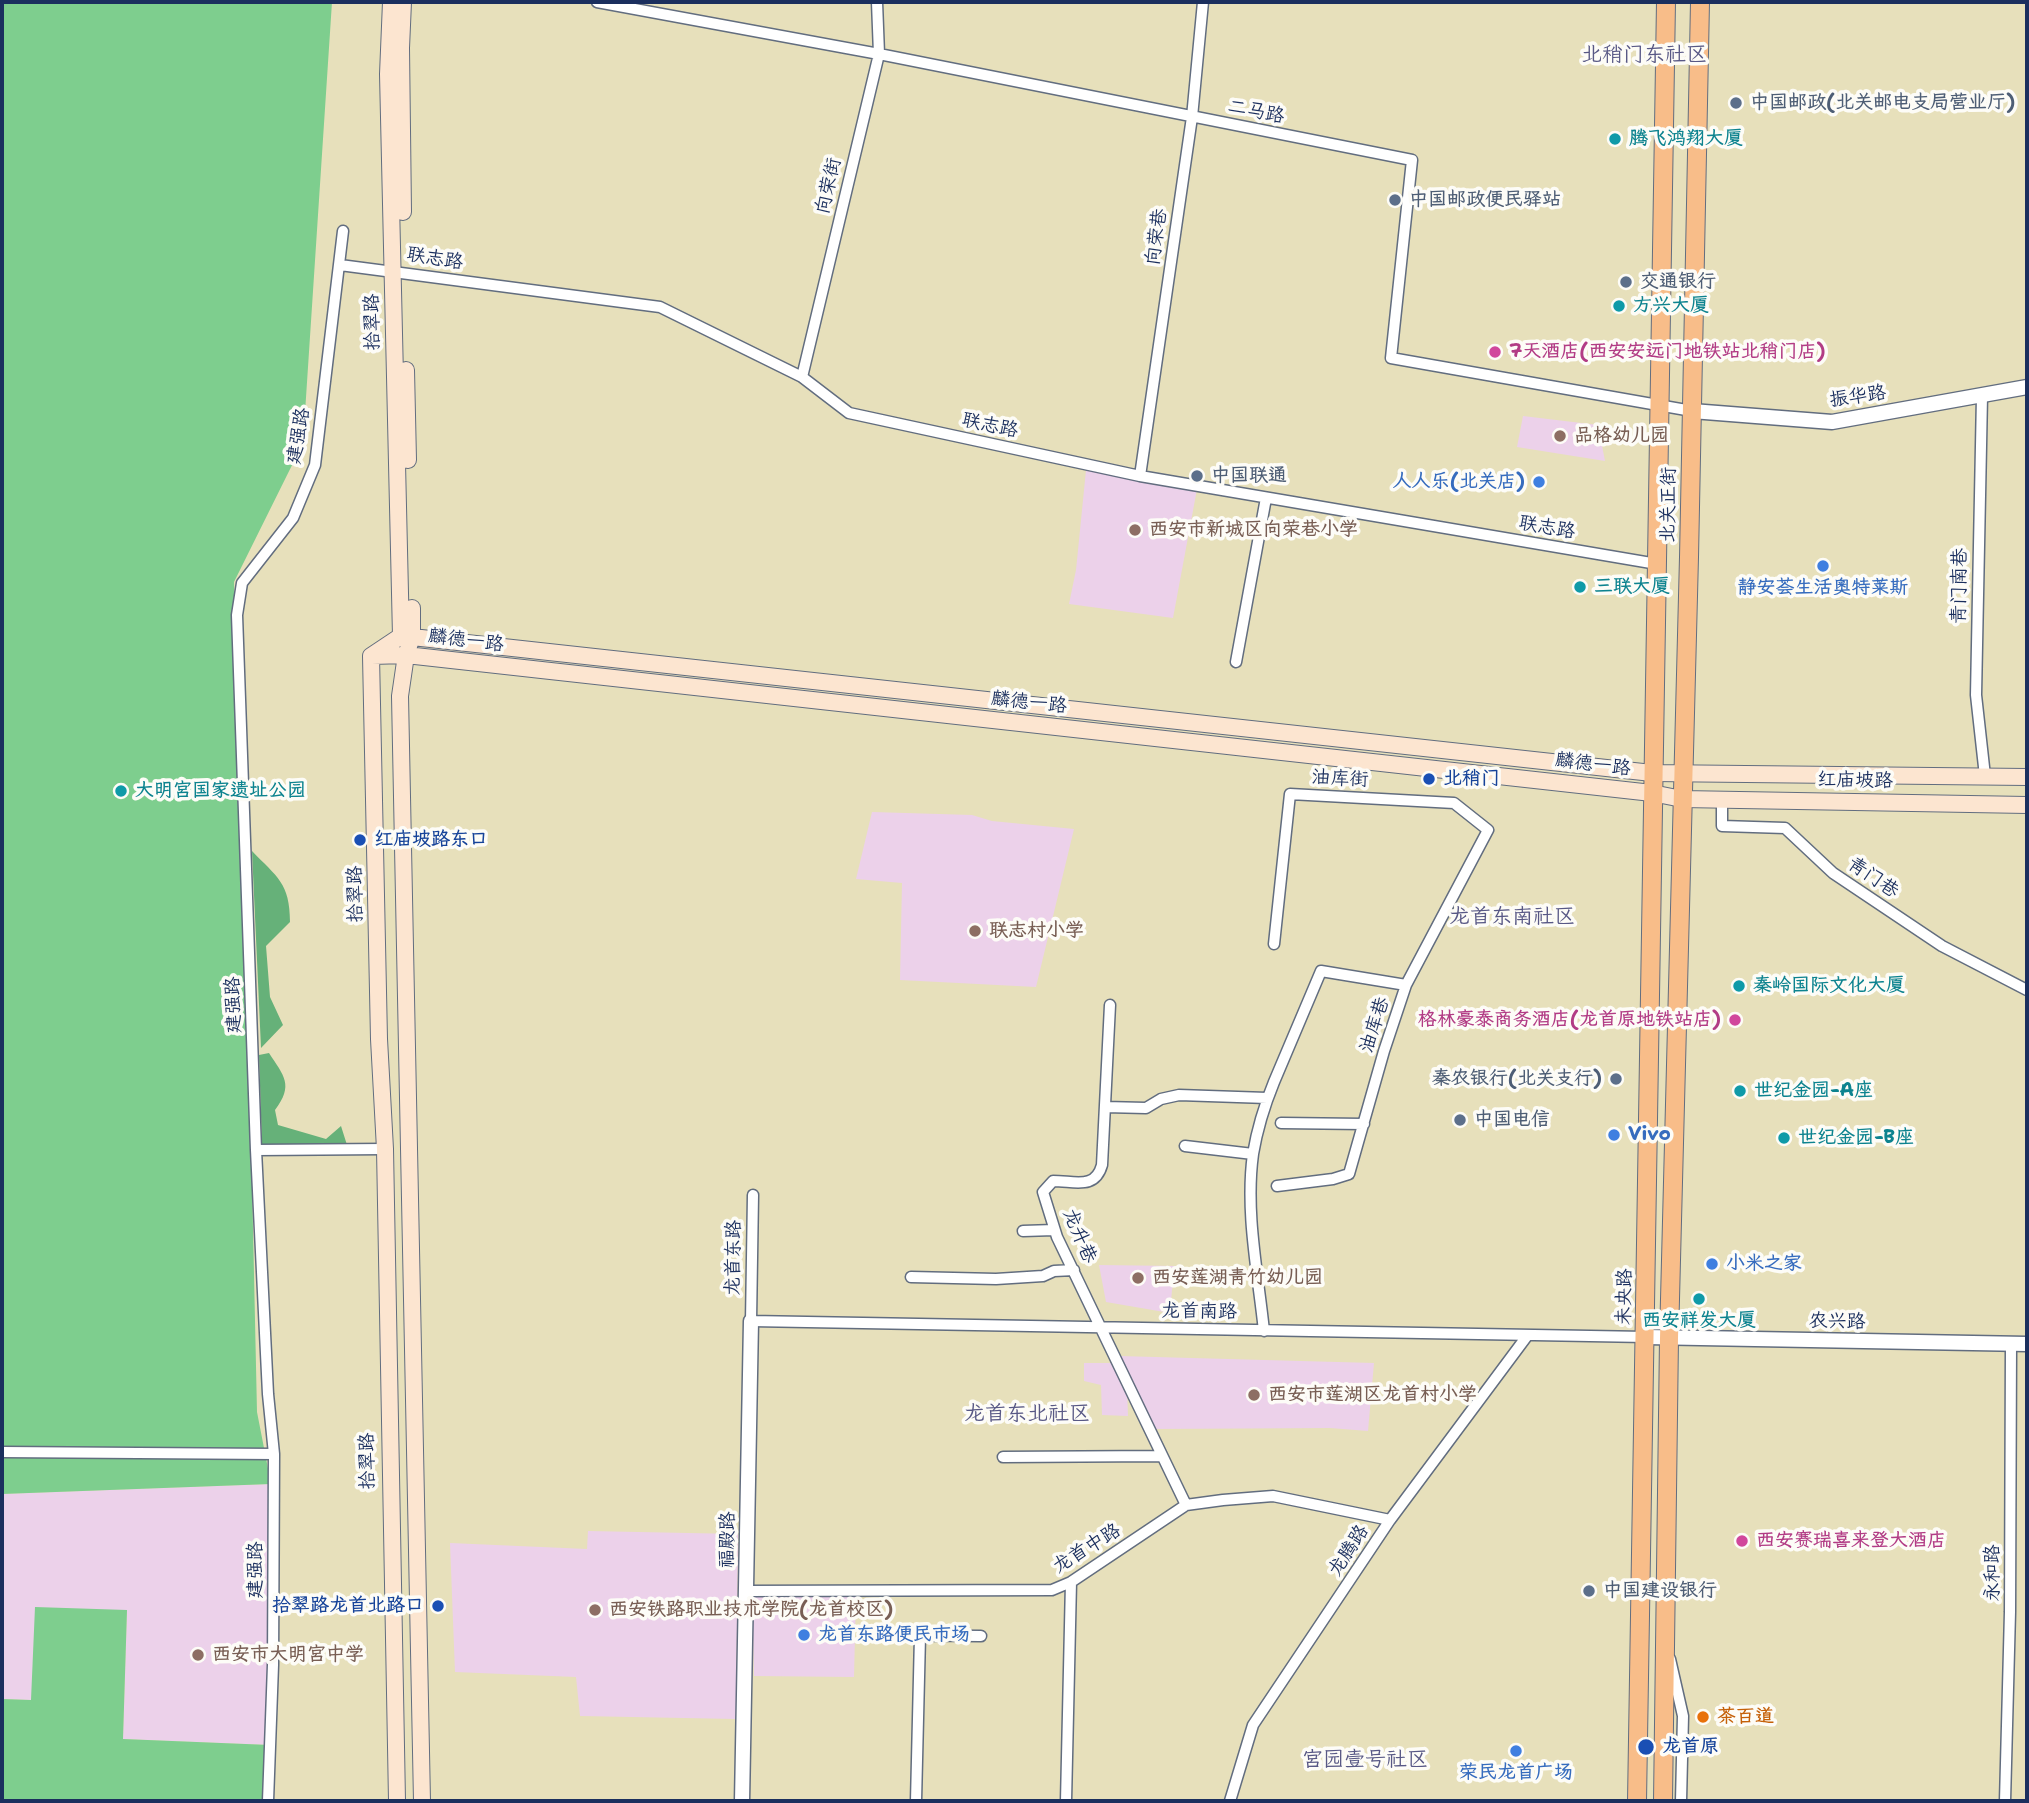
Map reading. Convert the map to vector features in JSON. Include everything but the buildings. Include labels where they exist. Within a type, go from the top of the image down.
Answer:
[{"type":"main road","name":"拾翠路","points":[[391,2],[388,74],[398,272],[407,637],[401,695],[401,736],[422,1801]]},
{"type":"main road","name":"拾翠路","points":[[398,272],[403,2]]},
{"type":"main road","name":"北关正街","points":[[1652,793],[1666,2]]},
{"type":"main road","name":"北关正街","points":[[1682,799],[1700,2]]},
{"type":"main road","points":[[371,656],[407,637]]},
{"type":"main road","name":"麟德一路","points":[[407,637],[1652,773],[1683,772]]},
{"type":"main road","name":"麟德一路","points":[[371,656],[406,655],[1652,793],[1682,799]]},
{"type":"main road","name":"拾翠路","points":[[371,656],[397,1801]]},
{"type":"main road","name":"红庙坡路","points":[[1683,772],[2027,777]]},
{"type":"main road","name":"未央路","points":[[1637,1801],[1652,793]]},
{"type":"main road","points":[[1663,1801],[1669,1338],[1682,799]]},
{"type":"main road","name":"红庙坡路","points":[[1682,799],[2027,806]]},
{"type":"street","name":"二马路","points":[[597,2],[878,54],[1412,160],[1391,358],[1692,411]]},
{"type":"street","name":"向荣街","points":[[802,377],[878,54],[877,2]]},
{"type":"street","name":"向荣巷","points":[[1140,476],[1192,117],[1203,2]]},
{"type":"street","name":"建强路","points":[[268,1801],[273,1665],[274,1454],[268,1394],[256,1150],[237,615],[242,583],[293,518],[315,465],[343,231]]},
{"type":"street","name":"联志路","points":[[340,265],[660,307],[802,377],[849,412],[1140,476],[1657,565]]},
{"type":"street","name":"振华路","points":[[1692,411],[1832,422],[2027,387]]},
{"type":"street","name":"青门南巷","points":[[1982,396],[1976,695],[1985,776]]},
{"type":"street","points":[[1236,662],[1266,498]]},
{"type":"street","name":"油库街","points":[[1274,944],[1290,794],[1454,803],[1488,830]]},
{"type":"street","name":"青门巷","points":[[1722,800],[1722,826],[1785,828],[1844,881],[1942,946],[2027,990]]},
{"type":"street","name":"油库巷","points":[[1277,1186],[1333,1180],[1347,1175],[1350,1171],[1406,985],[1488,830]]},
{"type":"street","points":[[1264,1331],[1251,1211],[1253,1154],[1267,1098],[1321,971],[1406,985]]},
{"type":"street","name":"龙升巷","points":[[1110,1005],[1102,1165],[1099,1176],[1087,1182],[1054,1181],[1043,1192],[1054,1230],[1186,1505]]},
{"type":"street","points":[[1105,1107],[1146,1108],[1161,1099],[1179,1095],[1267,1098]]},
{"type":"street","points":[[1281,1123],[1364,1124]]},
{"type":"street","points":[[1185,1146],[1253,1154]]},
{"type":"street","points":[[256,1150],[384,1149]]},
{"type":"street","name":"龙首东路","points":[[751,1321],[753,1195]]},
{"type":"street","points":[[1023,1231],[1054,1230]]},
{"type":"street","points":[[912,1278],[996,1279],[1044,1276],[1054,1271],[1074,1270]]},
{"type":"street","name":"龙首南路","points":[[751,1321],[1646,1337]]},
{"type":"street","name":"福殿路","points":[[742,1801],[751,1321]]},
{"type":"street","name":"龙腾路","points":[[1230,1801],[1253,1725],[1391,1520],[1527,1336]]},
{"type":"street","name":"农兴路","points":[[1646,1337],[2027,1344]]},
{"type":"street","name":"永和路","points":[[2005,1801],[2010,1612],[2011,1344]]},
{"type":"street","points":[[2,1452],[274,1454]]},
{"type":"street","points":[[1003,1457],[1161,1456]]},
{"type":"street","name":"龙首中路","points":[[747,1591],[1052,1590],[1071,1583],[1186,1505],[1223,1500],[1273,1496],[1391,1520]]},
{"type":"street","points":[[1066,1801],[1071,1583]]},
{"type":"street","points":[[1665,1631],[1683,1716],[1681,1801]]},
{"type":"street","points":[[866,1635],[981,1636]]},
{"type":"street","points":[[916,1801],[920,1636]]},
{"type":"shaded area","name":"品格幼儿园","points":[[1523,416],[1598,425],[1605,461],[1517,447]]},
{"type":"shaded area","name":"西安市新城区向荣巷小学","points":[[1086,470],[1197,489],[1173,618],[1069,604],[1076,570]]},
{"type":"shaded area","name":"联志村小学","points":[[872,812],[972,815],[992,821],[1074,829],[1036,987],[900,980],[902,883],[856,879]]},
{"type":"shaded area","name":"西安莲湖青竹幼儿园","points":[[1099,1265],[1177,1266],[1170,1313],[1106,1302]]},
{"type":"shaded area","name":"西安市莲湖区龙首村小学","points":[[1119,1356],[1374,1363],[1368,1431],[1330,1428],[1153,1429]]},
{"type":"shaded area","points":[[1084,1363],[1115,1363],[1127,1388],[1128,1416],[1102,1415],[1101,1385],[1084,1381]]},
{"type":"shaded area","name":"西安市大明宫中学","points":[[271,1484],[270,1745],[123,1739],[127,1611],[31,1700],[2,1699],[2,1494]]},
{"type":"shaded area","name":"西安铁路职业技术学院(龙首校区)","points":[[588,1531],[738,1534],[736,1719],[580,1716],[576,1677],[455,1672],[450,1543],[587,1549]]},
{"type":"shaded area","name":"龙首东路便民市场","points":[[752,1592],[856,1594],[854,1677],[754,1676]]},
{"type":"green space","name":"大明宫国家遗址公园","points":[[2,2],[332,2],[303,443],[234,582],[248,999],[257,1412],[271,1484],[2,1494]]},
{"type":"green space","points":[[252,851],[285,889],[290,922],[266,946],[270,997],[283,1025],[261,1048]]},
{"type":"green space","points":[[269,1053],[285,1081],[284,1094],[275,1110],[278,1125],[326,1139],[341,1126],[347,1145],[262,1146],[259,1055]]},
{"type":"green space","points":[[35,1607],[127,1610],[123,1739],[270,1745],[267,1801],[2,1801],[2,1699],[31,1700]]},
{"type":"place","name":"中国邮政(北关邮电支局营业厅)","points":[[1736,103]]},
{"type":"place","name":"腾飞鸿翔大厦","points":[[1615,139]]},
{"type":"place","name":"中国邮政便民驿站","points":[[1395,200]]},
{"type":"place","name":"交通银行","points":[[1626,282]]},
{"type":"place","name":"方兴大厦","points":[[1619,306]]},
{"type":"place","name":"7天酒店(西安安远门地铁站北稍门店)","points":[[1495,352]]},
{"type":"place","name":"品格幼儿园","points":[[1560,436]]},
{"type":"place","name":"中国联通","points":[[1197,476]]},
{"type":"place","name":"人人乐(北关店)","points":[[1539,482]]},
{"type":"place","name":"西安市新城区向荣巷小学","points":[[1135,530]]},
{"type":"place","name":"静安荟生活奥特莱斯","points":[[1823,566]]},
{"type":"place","name":"三联大厦","points":[[1580,587]]},
{"type":"place","name":"北稍门","points":[[1429,779]]},
{"type":"place","name":"大明宫国家遗址公园","points":[[121,791]]},
{"type":"place","name":"红庙坡路东口","points":[[360,840]]},
{"type":"place","name":"联志村小学","points":[[975,931]]},
{"type":"place","name":"秦岭国际文化大厦","points":[[1739,986]]},
{"type":"place","name":"格林豪泰商务酒店(龙首原地铁站店)","points":[[1735,1020]]},
{"type":"place","name":"秦农银行(北关支行)","points":[[1616,1079]]},
{"type":"place","name":"世纪金园-A座","points":[[1740,1091]]},
{"type":"place","name":"中国电信","points":[[1460,1120]]},
{"type":"place","name":"Vivo","points":[[1614,1135]]},
{"type":"place","name":"世纪金园-B座","points":[[1784,1138]]},
{"type":"place","name":"小米之家","points":[[1712,1264]]},
{"type":"place","name":"西安莲湖青竹幼儿园","points":[[1138,1278]]},
{"type":"place","name":"西安祥发大厦","points":[[1699,1299]]},
{"type":"place","name":"西安市莲湖区龙首村小学","points":[[1254,1395]]},
{"type":"place","name":"西安赛瑞喜来登大酒店","points":[[1742,1541]]},
{"type":"place","name":"中国建设银行","points":[[1589,1591]]},
{"type":"place","name":"拾翠路龙首北路口","points":[[438,1606]]},
{"type":"place","name":"西安铁路职业技术学院(龙首校区)","points":[[595,1610]]},
{"type":"place","name":"龙首东路便民市场","points":[[804,1635]]},
{"type":"place","name":"西安市大明宫中学","points":[[198,1655]]},
{"type":"place","name":"茶百道","points":[[1703,1717]]},
{"type":"place","name":"龙首原","points":[[1646,1747]]},
{"type":"place","name":"荣民龙首广场","points":[[1516,1751]]},
{"type":"district","name":"北稍门东社区","points":[[1644,56]]},
{"type":"district","name":"龙首东南社区","points":[[1512,918]]},
{"type":"district","name":"龙首东北社区","points":[[1027,1415]]},
{"type":"district","name":"宫园壹号社区","points":[[1365,1761]]}]
